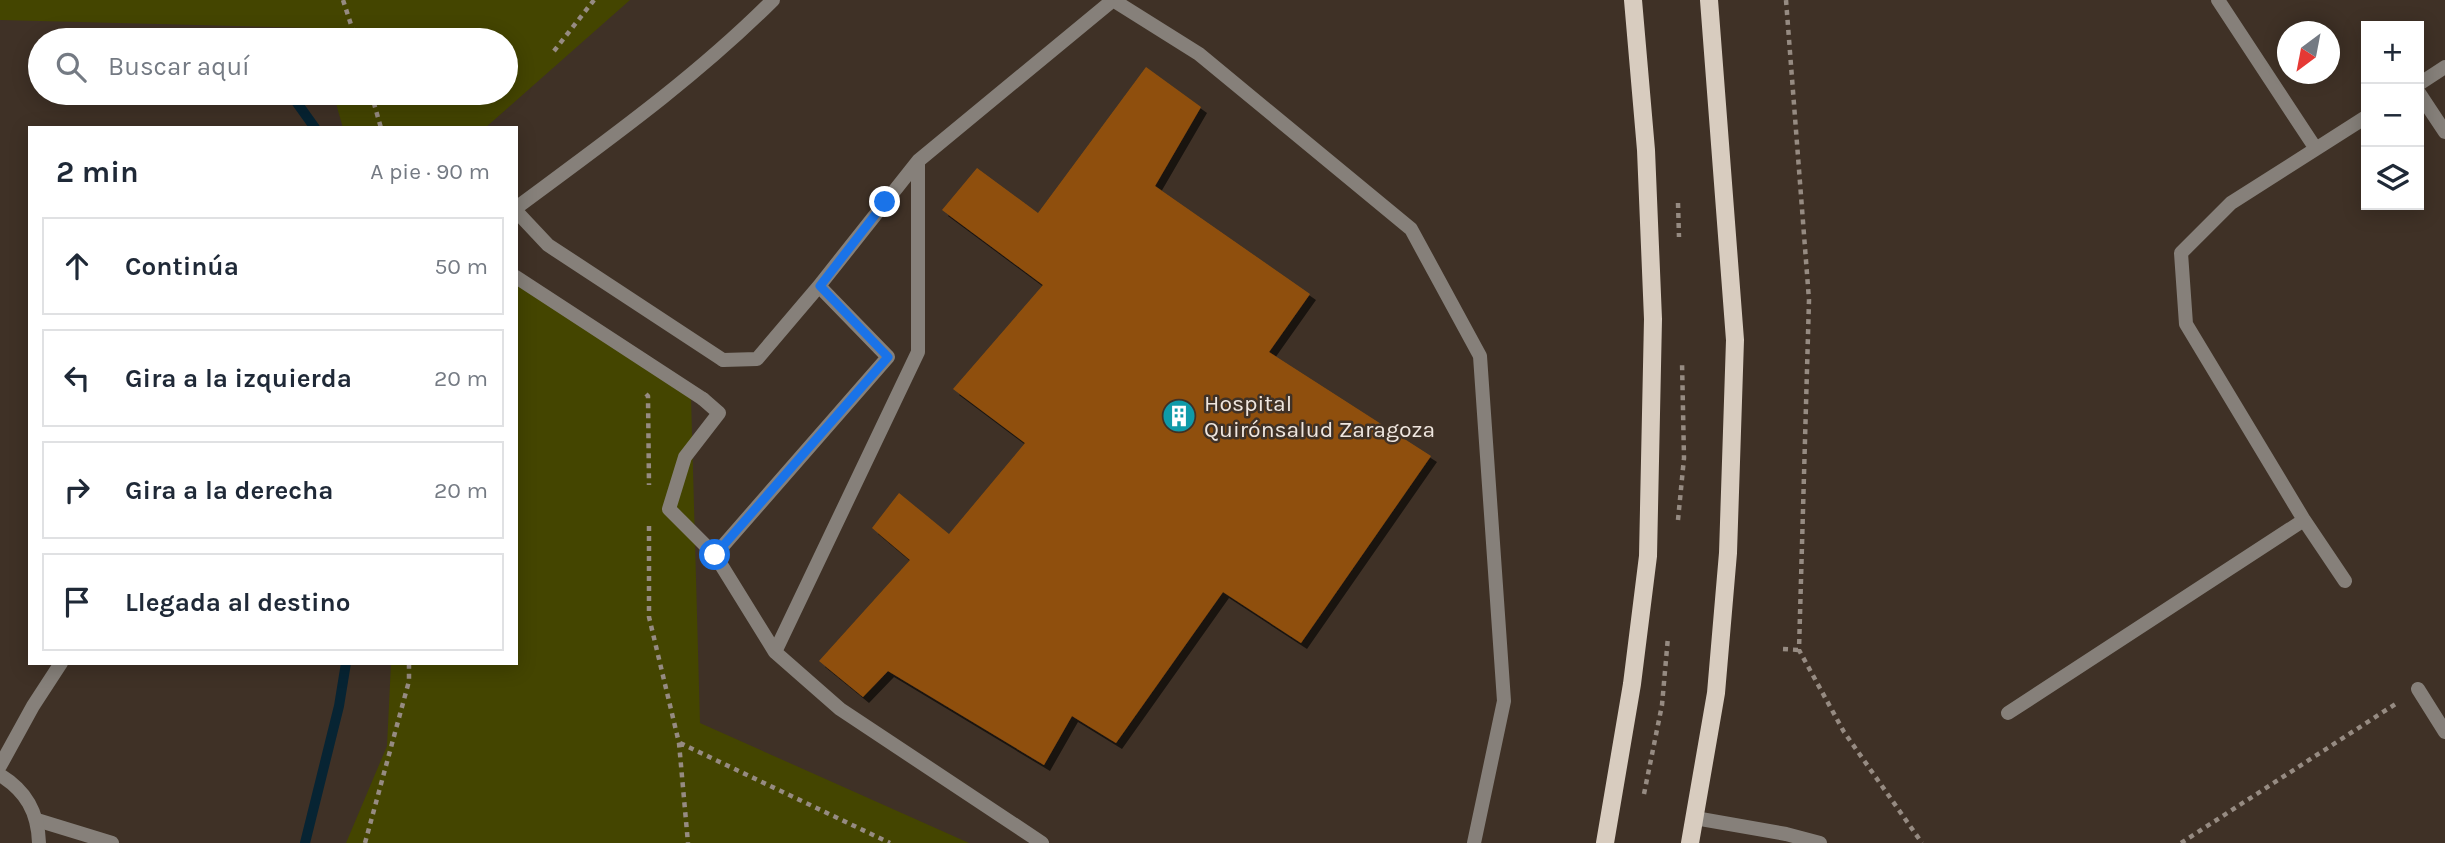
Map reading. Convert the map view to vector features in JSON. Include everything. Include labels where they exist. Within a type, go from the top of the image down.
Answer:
[{"type":"main road","points":[[1605,843],[1632,684],[1648,556],[1653,319],[1646,149],[1633,0]]},
{"type":"main road","points":[[1690,843],[1716,693],[1727,565],[1735,340],[1709,0]]},
{"type":"street","points":[[518,207],[633,121],[743,30],[773,0]]},
{"type":"street","points":[[518,211],[548,245],[723,360],[757,359],[820,286],[918,161],[1113,0],[1199,54],[1411,229],[1480,356],[1504,701],[1474,843]]},
{"type":"street","points":[[2218,0],[2316,149]]},
{"type":"street","points":[[2424,81],[2445,66]]},
{"type":"street","points":[[2424,100],[2445,132]]},
{"type":"street","points":[[2345,581],[2304,520],[2186,324],[2181,253],[2231,203],[2361,120]]},
{"type":"street","points":[[775,652],[918,352],[918,161]]},
{"type":"street","points":[[518,277],[704,400],[719,413],[685,457],[669,509],[715,555],[775,652],[840,709],[1042,843]]},
{"type":"street","points":[[715,555],[888,357],[820,286]]},
{"type":"street","points":[[2008,713],[2304,520]]},
{"type":"street","points":[[0,766],[33,706],[60,665]]},
{"type":"street","points":[[2418,689],[2445,732]]},
{"type":"street","points":[[0,775],[15,784],[29,800],[37,820],[38,843]]},
{"type":"street","points":[[1695,818],[1821,843]]},
{"type":"street","points":[[37,820],[112,843]]},
{"type":"path","points":[[350,0],[344,3],[352,28]]},
{"type":"path","points":[[554,51],[594,0]]},
{"type":"path","points":[[1786,0],[1809,300],[1799,650],[1844,732],[1922,843]]},
{"type":"path","points":[[374,105],[380,126]]},
{"type":"path","points":[[648,396],[649,492]]},
{"type":"path","points":[[649,520],[649,617],[679,743],[688,843]]},
{"type":"path","points":[[1783,649],[1799,650]]},
{"type":"path","points":[[365,843],[409,681],[409,665]]},
{"type":"path","points":[[2181,843],[2418,689]]},
{"type":"path","points":[[679,743],[890,843]]},
{"type":"shaded area","points":[[0,0],[630,0],[518,99],[518,28],[314,28],[0,20]]},
{"type":"shaded area","points":[[336,105],[511,105],[487,126],[342,126]]},
{"type":"shaded area","points":[[518,276],[691,397],[700,723],[969,843],[346,843],[387,746],[391,665],[518,665]]},
{"type":"building","name":"Hospital Quirónsalud Zaragoza","points":[[1146,67],[1201,107],[1155,186],[1310,294],[1269,352],[1431,456],[1301,643],[1223,592],[1116,743],[1072,716],[1044,765],[888,671],[863,697],[819,661],[910,560],[872,528],[899,493],[949,534],[1025,443],[953,389],[1043,285],[942,210],[977,168],[1038,213]]},
{"type":"waterway","points":[[299,105],[314,126]]},
{"type":"waterway","points":[[305,843],[339,706],[346,665]]},
{"type":"place","name":"Hospital Quirónsalud Zaragoza","points":[[1179,416]]},
{"type":"route","points":[[715,555],[888,357],[820,286],[885,202]]}]
